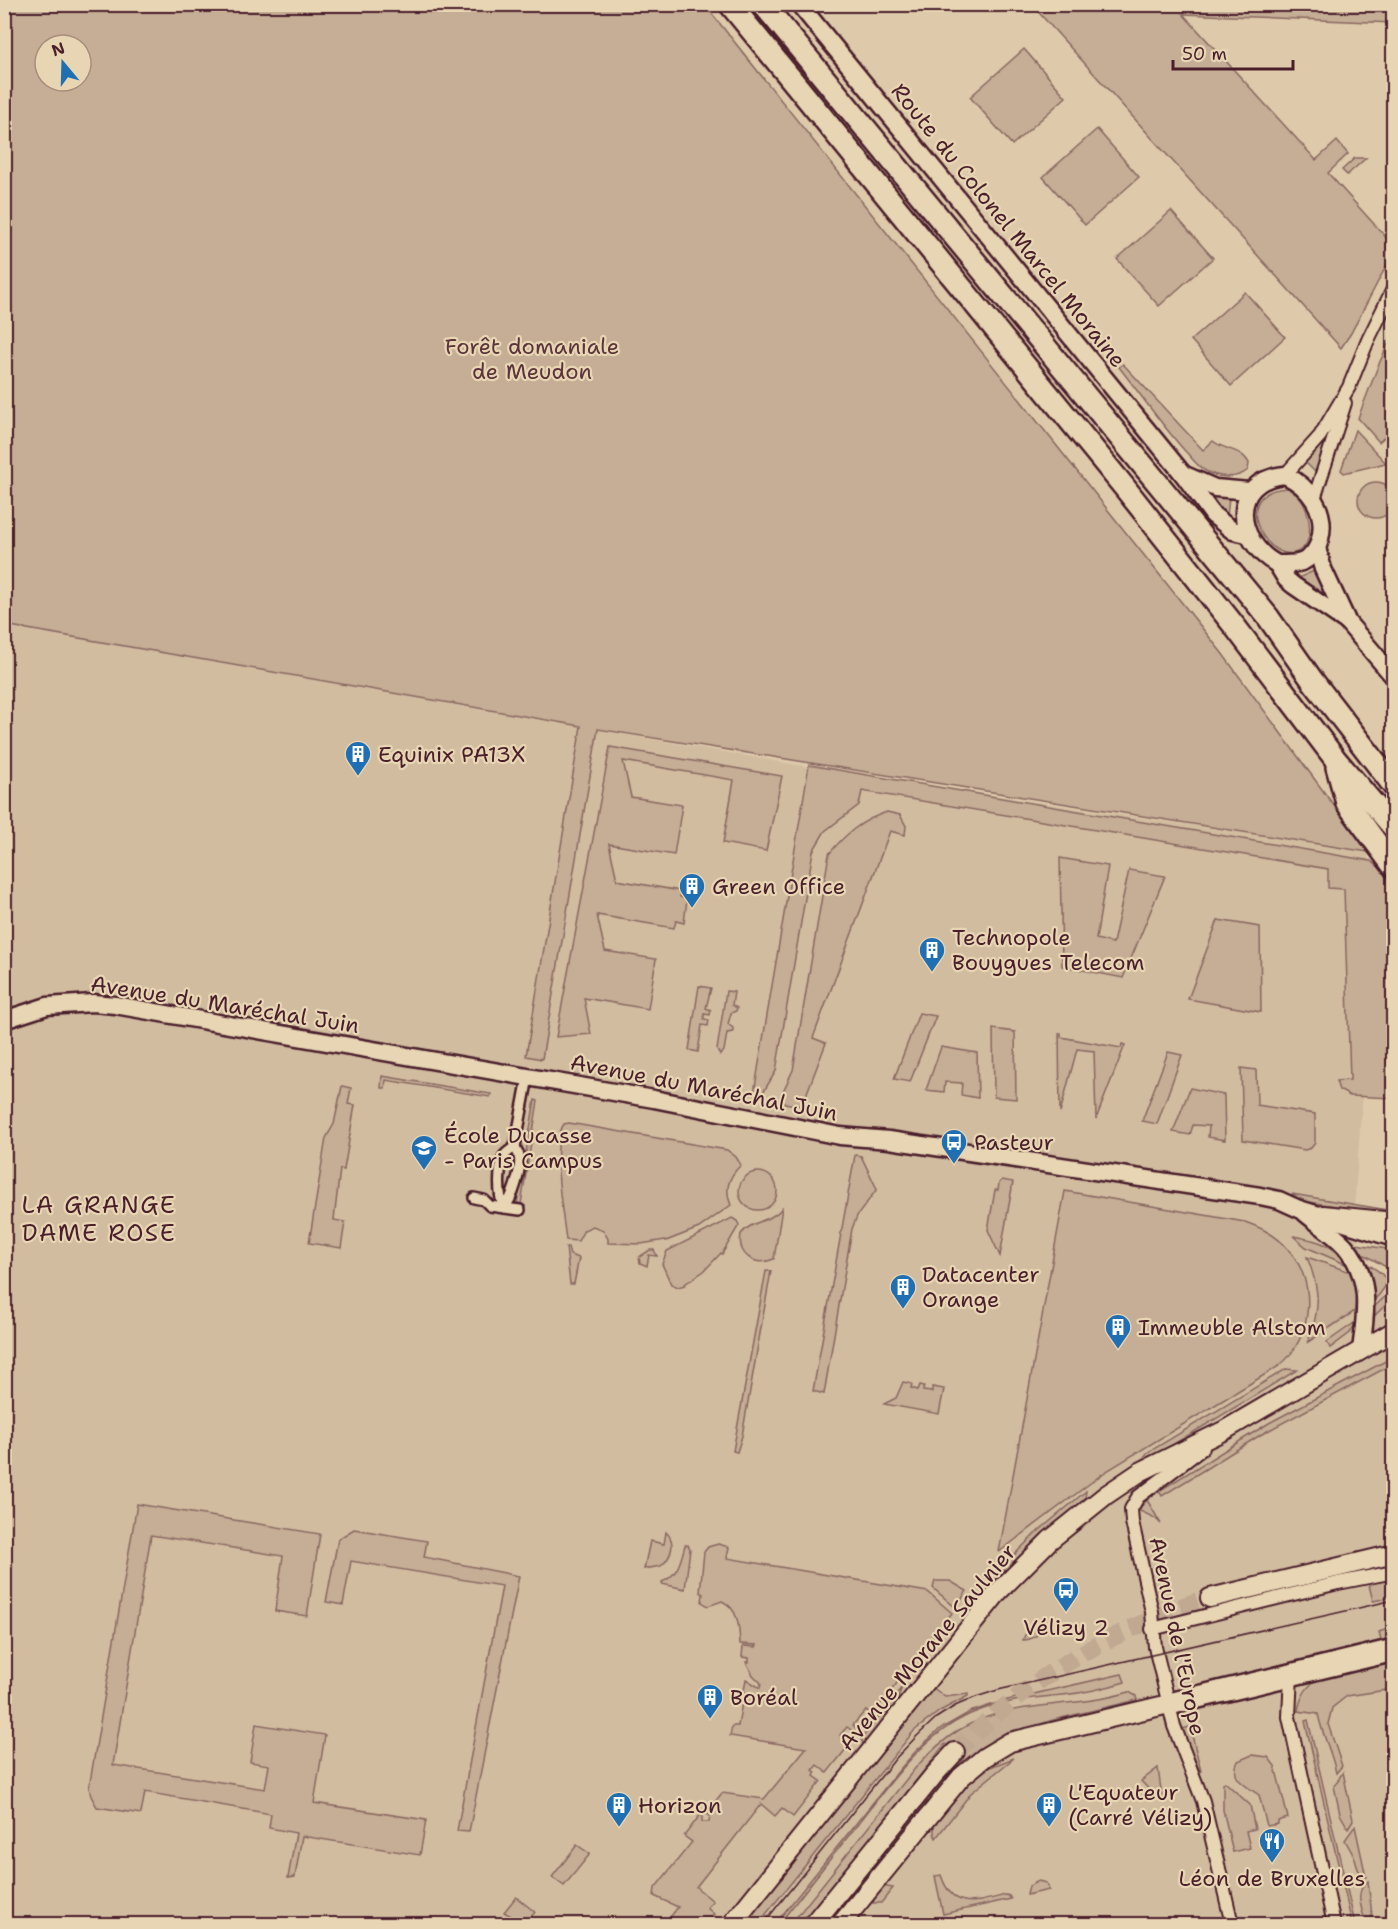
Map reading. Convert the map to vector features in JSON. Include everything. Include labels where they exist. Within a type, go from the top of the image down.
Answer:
[{"type":"highway","points":[[730,4],[1125,488],[1236,628],[1336,760],[1394,828]]},
{"type":"highway","points":[[764,4],[1268,617],[1312,680],[1394,786]]},
{"type":"highway","points":[[1336,760],[1347,803],[1394,867]]},
{"type":"highway","points":[[1169,1704],[1394,1650]]},
{"type":"main road","points":[[1323,1215],[1394,1222]]},
{"type":"main road","name":"Avenue Morane Saulnier","points":[[732,1924],[982,1611],[1050,1540],[1106,1495],[1152,1465],[1226,1431],[1391,1330]]},
{"type":"main road","points":[[1210,1598],[1394,1554]]},
{"type":"main road","points":[[841,1924],[961,1777],[985,1757],[1010,1742],[1169,1704]]},
{"type":"main road","points":[[813,1924],[955,1752]]},
{"type":"street","name":"Route du Colonel Marcel Moraine","points":[[799,4],[1184,474],[1213,515],[1233,531],[1247,534]]},
{"type":"street","points":[[1314,499],[1349,387],[1368,340],[1394,287]]},
{"type":"street","points":[[1285,475],[1320,436],[1349,387]]},
{"type":"street","name":"Route du Colonel Marcel Moraine","points":[[1184,474],[1215,488],[1249,491]]},
{"type":"street","points":[[1276,564],[1304,561],[1317,548],[1322,531],[1321,518],[1314,499],[1295,480],[1285,475],[1273,476],[1261,481],[1249,491],[1244,505],[1247,534],[1263,555],[1276,564],[1286,579],[1348,623],[1394,677]]},
{"type":"street","points":[[1317,548],[1323,569],[1348,623]]},
{"type":"street","name":"Avenue du Maréchal Juin","points":[[4,1020],[47,1006],[104,1004],[707,1109],[840,1136],[889,1140],[1260,1196],[1279,1200],[1299,1209],[1394,1238]]},
{"type":"street","points":[[504,1208],[511,1200],[520,1157],[515,1147],[528,1077]]},
{"type":"street","points":[[504,1208],[499,1188],[504,1158],[507,1152],[515,1147]]},
{"type":"street","points":[[474,1198],[484,1200],[490,1206],[520,1210]]},
{"type":"street","points":[[1299,1209],[1345,1246],[1357,1264],[1366,1290],[1367,1309],[1361,1350]]},
{"type":"street","name":"Avenue de l'Europe","points":[[1226,1431],[1138,1497],[1131,1509],[1131,1522],[1152,1612],[1152,1629],[1169,1704],[1181,1747],[1203,1801],[1232,1924]]},
{"type":"street","points":[[1152,1629],[1338,1583],[1394,1572]]},
{"type":"street","points":[[1291,1674],[1289,1717],[1334,1924]]},
{"type":"shaded area","points":[[4,625],[820,769],[1368,852],[1373,954],[1354,1210],[1361,1261],[1393,1309],[1393,1924],[5,1924]]},
{"type":"green space","name":"Forêt domaniale de Meudon","points":[[4,5],[705,5],[1222,653],[1368,852],[598,729],[542,1059],[526,1056],[581,726],[5,625]]},
{"type":"green space","points":[[1032,5],[1393,5],[1393,23],[1183,14],[1316,160],[1337,141],[1348,154],[1328,173],[1393,245],[1393,253],[1341,348]]},
{"type":"green space","points":[[1024,49],[1066,97],[1012,145],[970,97]]},
{"type":"green space","points":[[1097,129],[1139,177],[1085,225],[1043,177]]},
{"type":"green space","points":[[1355,158],[1366,158],[1347,175],[1342,170]]},
{"type":"green space","points":[[1171,211],[1213,258],[1159,306],[1117,259]]},
{"type":"green space","points":[[1245,292],[1285,337],[1231,386],[1191,340]]},
{"type":"green space","points":[[1393,333],[1393,429],[1379,442],[1358,418]]},
{"type":"green space","points":[[1123,364],[1203,450],[1213,441],[1246,458],[1249,463],[1248,470],[1232,477],[1226,477],[1209,473],[1199,466],[1119,367]]},
{"type":"green space","points":[[1355,430],[1386,463],[1344,473],[1341,470]]},
{"type":"green space","points":[[1330,432],[1318,471],[1315,472],[1303,460]]},
{"type":"green space","points":[[1376,482],[1389,487],[1394,500],[1389,513],[1376,518],[1363,513],[1358,500],[1363,487]]},
{"type":"green space","points":[[1196,483],[1229,497],[1227,517],[1225,517]]},
{"type":"green space","points":[[1288,488],[1303,503],[1310,528],[1306,544],[1294,553],[1283,552],[1272,546],[1263,536],[1257,524],[1256,511],[1259,500],[1270,492]]},
{"type":"green space","points":[[1316,570],[1337,610],[1296,579]]},
{"type":"green space","points":[[610,747],[782,776],[766,851],[723,843],[734,780],[623,761],[631,797],[682,805],[674,855],[609,844],[617,880],[680,891],[680,897],[687,899],[684,923],[676,921],[674,928],[597,915],[605,951],[656,959],[648,1009],[584,998],[591,1034],[556,1037]]},
{"type":"green space","points":[[809,765],[1371,861],[1387,873],[1393,886],[1393,1098],[1350,1096],[1339,1090],[1336,1081],[1350,1080],[1344,889],[1328,888],[1328,869],[862,791],[859,805],[825,831],[813,851],[776,1071],[761,1096],[754,1093]]},
{"type":"green space","points":[[887,812],[900,815],[906,826],[905,835],[890,831],[813,1038],[826,1043],[802,1106],[778,1102],[793,1070],[829,854],[855,828]]},
{"type":"green space","points":[[1060,858],[1108,866],[1096,939],[1113,943],[1129,870],[1165,876],[1123,978],[1062,966]]},
{"type":"green space","points":[[1218,920],[1260,927],[1261,1012],[1188,999]]},
{"type":"green space","points":[[699,986],[711,988],[706,1008],[711,1010],[710,1015],[704,1014],[704,1019],[709,1020],[708,1026],[702,1025],[698,1052],[689,1050]]},
{"type":"green space","points":[[726,991],[734,992],[732,1005],[737,1008],[731,1013],[728,1024],[733,1028],[733,1032],[727,1033],[724,1051],[720,1055],[717,1050]]},
{"type":"green space","points":[[919,1013],[936,1016],[910,1082],[894,1079]]},
{"type":"green space","points":[[993,1029],[1015,1032],[1016,1099],[994,1097]]},
{"type":"green space","points":[[1059,1033],[1061,1037],[1121,1048],[1122,1044],[1125,1045],[1096,1119],[1094,1051],[1077,1049],[1060,1113]]},
{"type":"green space","points":[[941,1047],[977,1053],[978,1098],[961,1095],[962,1083],[945,1082],[944,1092],[926,1090]]},
{"type":"green space","points":[[1168,1052],[1182,1055],[1157,1124],[1142,1121]]},
{"type":"green space","points":[[1241,1068],[1256,1070],[1257,1105],[1315,1114],[1315,1143],[1311,1148],[1305,1150],[1243,1140]]},
{"type":"green space","points":[[382,1076],[491,1094],[490,1097],[386,1080],[385,1088],[381,1088]]},
{"type":"green space","points":[[342,1086],[351,1088],[348,1104],[355,1105],[344,1170],[340,1169],[334,1220],[345,1222],[341,1248],[309,1243],[326,1138],[334,1124]]},
{"type":"green space","points":[[1190,1088],[1224,1095],[1225,1140],[1208,1137],[1209,1126],[1193,1125],[1190,1135],[1173,1132]]},
{"type":"green space","points":[[535,1100],[538,1101],[521,1204],[517,1203]]},
{"type":"green space","points":[[564,1124],[727,1150],[736,1157],[741,1165],[729,1183],[728,1194],[731,1205],[699,1228],[666,1241],[641,1244],[608,1243],[603,1230],[593,1226],[584,1230],[578,1241],[566,1240],[559,1180],[558,1147]]},
{"type":"green space","points":[[855,1155],[861,1156],[877,1189],[857,1216],[852,1229],[824,1394],[813,1391]]},
{"type":"green space","points":[[758,1172],[772,1177],[777,1191],[772,1205],[758,1210],[744,1205],[739,1191],[744,1177]]},
{"type":"green space","points":[[1002,1180],[1013,1182],[1000,1256],[988,1230],[995,1190],[998,1190]]},
{"type":"green space","points":[[1065,1191],[1245,1222],[1268,1232],[1288,1249],[1298,1262],[1304,1277],[1308,1309],[1299,1341],[1279,1366],[1105,1472],[999,1552]]},
{"type":"green space","points":[[1292,1194],[1393,1211],[1393,1215],[1303,1201],[1291,1197]]},
{"type":"green space","points":[[782,1208],[774,1259],[760,1261],[748,1257],[742,1248],[741,1234],[750,1226],[778,1213]]},
{"type":"green space","points":[[732,1218],[739,1225],[722,1254],[685,1285],[678,1287],[671,1284],[662,1264],[667,1251]]},
{"type":"green space","points":[[1293,1236],[1330,1247],[1336,1251],[1345,1264],[1306,1247]]},
{"type":"green space","points":[[1350,1243],[1393,1250],[1393,1271],[1365,1255],[1362,1257]]},
{"type":"green space","points":[[566,1247],[570,1255],[579,1258],[574,1284],[570,1284]]},
{"type":"green space","points":[[654,1250],[657,1256],[649,1255],[647,1266],[640,1263],[639,1257]]},
{"type":"green space","points":[[1307,1257],[1347,1271],[1352,1270],[1356,1292],[1355,1311],[1308,1342],[1315,1319],[1317,1299]]},
{"type":"green space","points":[[1366,1263],[1383,1275],[1386,1283],[1374,1300],[1372,1283]]},
{"type":"green space","points":[[766,1271],[771,1271],[742,1436],[737,1452],[733,1451]]},
{"type":"green space","points":[[1393,1289],[1393,1298],[1373,1317],[1374,1307]]},
{"type":"green space","points":[[1357,1321],[1350,1333],[1330,1348],[1327,1342]]},
{"type":"green space","points":[[1393,1357],[1393,1364],[1262,1434],[1162,1496],[1159,1491],[1269,1423]]},
{"type":"green space","points":[[1286,1369],[1297,1370],[1144,1462],[1142,1460],[1147,1453]]},
{"type":"green space","points":[[903,1382],[912,1384],[911,1388],[918,1390],[920,1385],[924,1386],[923,1391],[932,1392],[932,1387],[944,1389],[939,1414],[884,1404],[896,1398]]},
{"type":"green space","points":[[1086,1491],[1081,1503],[1007,1569],[997,1572],[1035,1534]]},
{"type":"green space","points":[[1147,1500],[1161,1524],[1155,1518],[1140,1511]]},
{"type":"green space","points":[[137,1504],[320,1534],[307,1616],[275,1611],[283,1556],[151,1535],[113,1765],[265,1789],[269,1765],[250,1762],[256,1724],[325,1735],[314,1803],[426,1820],[420,1855],[302,1836],[295,1877],[288,1878],[296,1833],[269,1828],[271,1814],[145,1792],[141,1814],[97,1807],[89,1788]]},
{"type":"green space","points":[[354,1529],[427,1541],[424,1557],[519,1576],[469,1832],[457,1831],[502,1586],[351,1561],[343,1605],[326,1602],[338,1539]]},
{"type":"green space","points":[[666,1532],[672,1545],[668,1559],[661,1566],[644,1569],[650,1541],[664,1544]]},
{"type":"green space","points":[[718,1544],[729,1547],[727,1558],[928,1592],[952,1613],[872,1715],[866,1710],[853,1725],[860,1732],[858,1735],[847,1727],[840,1735],[850,1744],[827,1773],[817,1765],[813,1770],[816,1772],[814,1776],[821,1781],[793,1817],[782,1808],[775,1816],[761,1804],[696,1887],[713,1901],[707,1908],[714,1914],[706,1924],[665,1924],[678,1907],[654,1896],[655,1888],[692,1842],[684,1836],[701,1814],[702,1822],[709,1822],[710,1815],[705,1814],[722,1793],[764,1799],[806,1748],[730,1736],[732,1726],[738,1726],[746,1679],[760,1688],[761,1683],[753,1675],[746,1662],[749,1662],[749,1658],[742,1657],[743,1646],[756,1647],[757,1645],[740,1644],[737,1619],[732,1609],[722,1601],[708,1606],[702,1602],[703,1594],[700,1592],[704,1552],[708,1547]]},
{"type":"green space","points":[[685,1545],[688,1545],[690,1549],[685,1589],[662,1584],[675,1572]]},
{"type":"green space","points":[[1393,1576],[1393,1597],[1373,1601],[1368,1581]]},
{"type":"green space","points":[[935,1581],[950,1581],[967,1591],[956,1608],[933,1588]]},
{"type":"green space","points":[[1042,1620],[1046,1623],[1040,1632],[1031,1639],[1023,1640],[1025,1635]]},
{"type":"green space","points":[[1393,1627],[1393,1641],[1382,1643],[1379,1632]]},
{"type":"green space","points":[[1393,1661],[1393,1689],[1347,1696],[1332,1708],[1328,1724],[1342,1766],[1336,1773],[1318,1714],[1298,1711],[1304,1694],[1316,1680],[1353,1669]]},
{"type":"green space","points":[[1122,1674],[1125,1682],[1102,1688],[989,1707],[959,1720],[941,1732],[909,1760],[779,1924],[775,1924],[900,1769],[916,1751],[940,1729],[970,1712],[1003,1701]]},
{"type":"green space","points":[[931,1686],[945,1697],[968,1694],[968,1696],[940,1711],[914,1731],[758,1924],[744,1924]]},
{"type":"green space","points":[[902,1687],[894,1709],[864,1746],[861,1739]]},
{"type":"green space","points":[[1129,1692],[1136,1696],[1137,1700],[1053,1720],[1013,1733],[966,1763],[945,1744],[803,1924],[791,1924],[917,1766],[953,1734],[978,1720],[999,1713],[1087,1701]]},
{"type":"green space","points":[[1308,1720],[1355,1924],[1352,1924],[1305,1721]]},
{"type":"green space","points":[[1190,1727],[1201,1771],[1200,1772],[1182,1729]]},
{"type":"green space","points":[[1252,1755],[1268,1757],[1275,1766],[1288,1818],[1278,1821],[1278,1824],[1267,1826],[1259,1795],[1237,1777],[1238,1761]]},
{"type":"green space","points":[[1014,1758],[971,1793],[936,1838],[934,1820],[970,1779],[980,1771]]},
{"type":"green space","points":[[1158,1768],[1162,1797],[1159,1800],[1141,1781]]},
{"type":"green space","points":[[1343,1772],[1353,1820],[1348,1828],[1340,1814],[1334,1786]]},
{"type":"green space","points":[[1225,1782],[1250,1805],[1255,1829],[1246,1831],[1250,1848],[1233,1852],[1223,1810],[1223,1783]]},
{"type":"green space","points":[[1355,1826],[1366,1877],[1361,1880],[1355,1858],[1345,1840]]},
{"type":"green space","points":[[577,1845],[590,1854],[564,1886],[552,1877]]},
{"type":"green space","points":[[941,1875],[952,1895],[967,1902],[1006,1895],[1011,1899],[943,1914],[935,1876]]},
{"type":"green space","points":[[1038,1881],[1046,1883],[1049,1890],[1027,1895],[1029,1886]]},
{"type":"green space","points":[[1368,1881],[1373,1924],[1366,1924],[1360,1901],[1363,1886]]},
{"type":"green space","points":[[882,1886],[893,1888],[881,1903],[873,1903],[877,1892]]},
{"type":"green space","points":[[516,1897],[535,1912],[525,1924],[504,1912]]},
{"type":"tunnel","points":[[955,1752],[999,1712],[1070,1661],[1121,1633],[1194,1602],[1210,1598]]},
{"type":"tram line","points":[[763,1924],[896,1758],[936,1718],[955,1706],[998,1690],[1394,1600]]},
{"type":"place","name":"Equinix PA13X","points":[[358,777]]},
{"type":"place","name":"Green Office","points":[[692,909]]},
{"type":"place","name":"Technopole Bouygues Telecom","points":[[932,973]]},
{"type":"place","name":"Pasteur","points":[[954,1165]]},
{"type":"place","name":"École Ducasse - Paris Campus","points":[[424,1171]]},
{"type":"place","name":"Datacenter Orange","points":[[903,1310]]},
{"type":"place","name":"Immeuble Alstom","points":[[1118,1350]]},
{"type":"place","name":"Vélizy 2","points":[[1066,1613]]},
{"type":"place","name":"Boréal","points":[[710,1720]]},
{"type":"place","name":"Horizon","points":[[619,1828]]},
{"type":"place","name":"L'Equateur (Carré Vélizy)","points":[[1049,1828]]},
{"type":"place","name":"Léon de Bruxelles","points":[[1272,1864]]},
{"type":"district","name":"LA GRANGE DAME ROSE","points":[[99,1219]]}]
